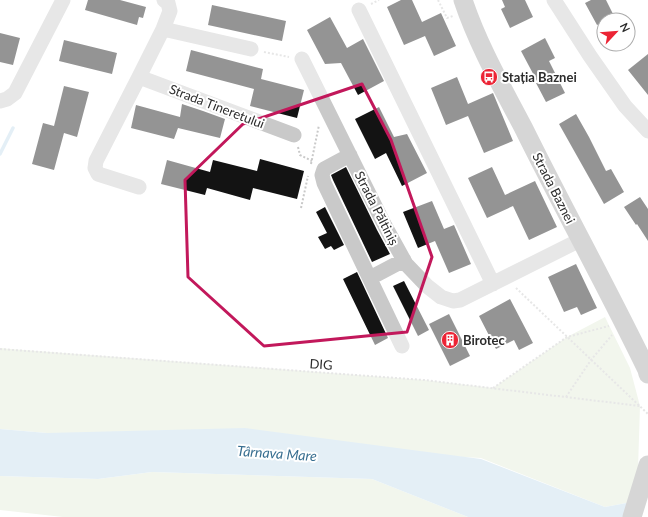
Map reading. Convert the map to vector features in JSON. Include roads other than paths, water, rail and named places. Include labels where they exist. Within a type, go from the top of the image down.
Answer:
[{"type":"main road","name":"Strada Baznei","points":[[463,0],[487,57],[580,240],[624,322],[648,372]]},
{"type":"main road","points":[[632,517],[648,465]]},
{"type":"street","points":[[0,101],[7,99],[15,93],[62,0]]},
{"type":"street","points":[[140,187],[98,174],[95,168],[96,161],[139,77],[170,11],[168,3],[164,0]]},
{"type":"street","points":[[554,0],[624,106],[648,131]]},
{"type":"street","points":[[359,10],[499,281]]},
{"type":"street","points":[[163,28],[252,49]]},
{"type":"street","name":"Strada Păltiniș","points":[[302,59],[384,226],[406,264],[427,286],[441,297],[453,301],[460,300],[580,240]]},
{"type":"street","name":"Strada Tineretului","points":[[139,77],[294,135]]},
{"type":"street","points":[[350,155],[317,168],[322,175],[324,183],[402,346]]},
{"type":"street","points":[[370,278],[404,260]]},
{"type":"water","name":"Târnava Mare","points":[[245,428],[481,459],[605,507],[637,501],[632,517],[468,517],[372,479],[152,472],[98,479],[0,476],[0,429],[47,433]]},
{"type":"waterway","points":[[0,154],[13,128]]},
{"type":"place","name":"Stația Baznei","points":[[489,77]]},
{"type":"place","name":"Birotec","points":[[450,340]]}]
